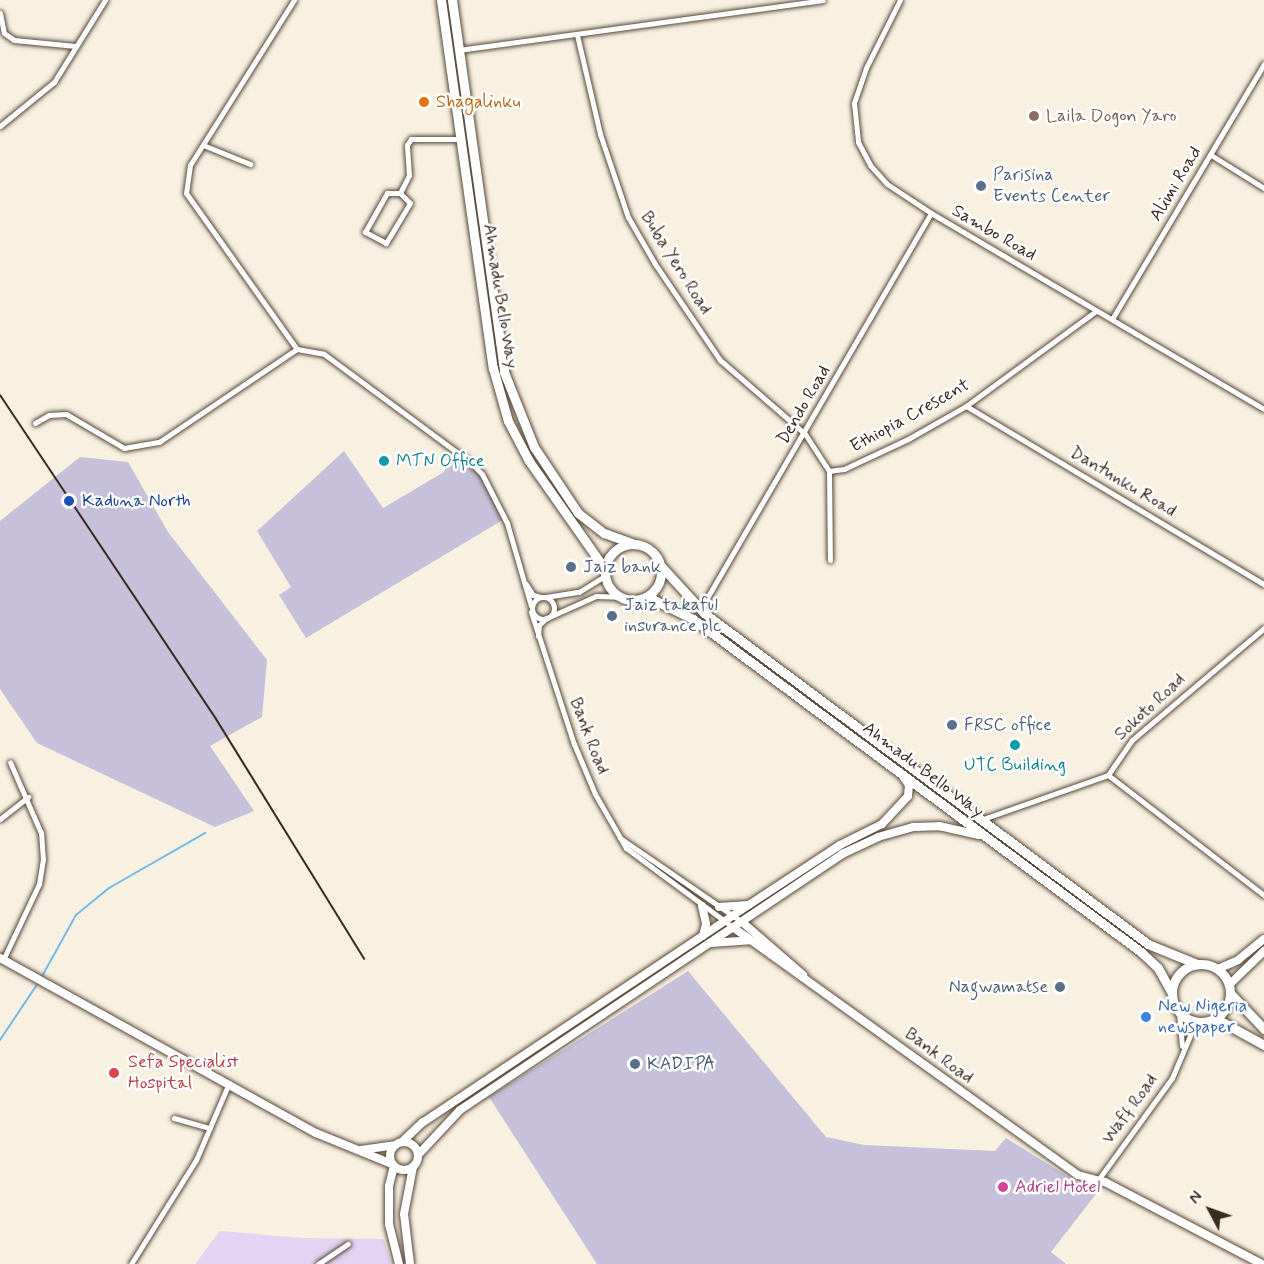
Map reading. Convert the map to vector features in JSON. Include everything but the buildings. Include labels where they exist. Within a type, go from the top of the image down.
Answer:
[{"type":"main road","name":"Ahmadu Bello Way","points":[[441,0],[484,328],[508,421],[529,461],[605,572]]},
{"type":"main road","name":"Ahmadu Bello Way","points":[[452,0],[504,372],[534,447],[578,513],[604,533],[634,544]]},
{"type":"main road","points":[[634,544],[650,549],[661,566],[656,589],[636,600],[619,597],[605,572],[615,550],[634,544]]},
{"type":"main road","name":"Ahmadu Bello Way","points":[[661,566],[700,610],[1148,944],[1197,964]]},
{"type":"main road","name":"Ahmadu Bello Way","points":[[636,600],[654,600],[693,619],[1151,961],[1172,993]]},
{"type":"main road","points":[[1230,989],[1223,1012],[1211,1020],[1197,1022],[1179,1012],[1172,993],[1177,977],[1197,964],[1218,969],[1230,989],[1264,1029]]},
{"type":"main road","points":[[1211,1020],[1264,1045]]},
{"type":"street","points":[[0,126],[40,97],[105,0]]},
{"type":"street","points":[[35,423],[49,415],[66,414],[124,448],[159,442],[297,349],[186,193],[190,165],[294,0]]},
{"type":"street","points":[[459,50],[823,0]]},
{"type":"street","name":"Sambo Road","points":[[900,0],[866,68],[854,103],[854,124],[870,165],[887,184],[931,213],[1264,410]]},
{"type":"street","points":[[0,13],[4,33],[14,40],[76,46]]},
{"type":"street","name":"Buba Yero Road","points":[[577,35],[600,134],[628,217],[655,264],[720,360],[805,434]]},
{"type":"street","name":"Alimi Road","points":[[1112,319],[1212,155],[1264,64]]},
{"type":"street","points":[[400,193],[409,175],[407,145],[411,139],[459,139]]},
{"type":"street","points":[[203,145],[250,164]]},
{"type":"street","points":[[1212,155],[1264,188]]},
{"type":"street","points":[[400,193],[409,207],[389,241],[367,236],[365,227],[380,199],[385,194],[400,193]]},
{"type":"street","name":"Dendo Road","points":[[700,610],[805,434],[931,213]]},
{"type":"street","name":"Ethiopia Crescent","points":[[829,471],[865,459],[966,406],[1096,311]]},
{"type":"street","name":"Bank Road","points":[[297,349],[324,354],[470,462],[482,474],[503,514],[525,583],[538,640],[595,794],[620,838],[640,860],[792,973],[803,975],[1047,1155],[1078,1175],[1098,1180],[1262,1264]]},
{"type":"street","name":"Dantunku Road","points":[[966,406],[1264,584]]},
{"type":"street","points":[[805,434],[829,471],[830,560]]},
{"type":"street","points":[[525,583],[533,595],[543,597],[579,592],[605,572]]},
{"type":"street","points":[[538,640],[539,625],[548,617],[596,596],[619,597]]},
{"type":"street","points":[[543,597],[531,609],[548,617]]},
{"type":"street","points":[[543,597],[554,606],[548,617]]},
{"type":"street","name":"Sokoto Road","points":[[1108,775],[1132,740],[1264,628]]},
{"type":"street","points":[[10,762],[28,797],[41,833],[41,868],[29,909],[2,959],[316,1133],[404,1170],[413,1167]]},
{"type":"street","points":[[399,1264],[389,1224],[389,1186],[393,1165],[390,1154],[399,1144],[422,1123],[732,916],[840,845],[889,818],[908,796],[909,786],[898,772]]},
{"type":"street","points":[[983,819],[1108,775],[1264,895]]},
{"type":"street","points":[[0,819],[28,797]]},
{"type":"street","points":[[410,1264],[404,1214],[413,1167],[418,1155],[460,1110],[842,854],[896,831],[939,826],[971,831],[989,839]]},
{"type":"street","name":"Bank Road","points":[[620,838],[742,922]]},
{"type":"street","points":[[719,907],[749,905]]},
{"type":"street","points":[[702,906],[706,924],[702,936]]},
{"type":"street","points":[[758,912],[755,928],[759,936]]},
{"type":"street","points":[[742,922],[803,975]]},
{"type":"street","points":[[1218,969],[1238,960],[1264,939]]},
{"type":"street","points":[[711,943],[750,940]]},
{"type":"street","points":[[1230,989],[1264,951]]},
{"type":"street","name":"Waff Road","points":[[1179,1012],[1182,1053]]},
{"type":"street","name":"Waff Road","points":[[1098,1180],[1168,1084],[1192,1031],[1211,1020]]},
{"type":"street","points":[[131,1264],[196,1160],[229,1083]]},
{"type":"street","points":[[174,1118],[210,1128]]},
{"type":"street","points":[[360,1150],[399,1144],[414,1146],[418,1155]]},
{"type":"street","points":[[318,1264],[348,1245]]},
{"type":"shaded area","points":[[344,451],[383,508],[444,472],[453,451],[480,472],[506,518],[306,638],[279,595],[291,587],[257,531]]},
{"type":"shaded area","points":[[80,457],[128,462],[168,532],[267,660],[262,717],[210,746],[254,811],[215,827],[37,743],[0,689],[0,521]]},
{"type":"shaded area","points":[[688,971],[826,1137],[864,1145],[995,1151],[1006,1138],[1096,1194],[1051,1252],[1066,1264],[597,1264],[489,1097]]},
{"type":"shaded area","points":[[220,1231],[302,1238],[384,1239],[391,1264],[195,1264]]},
{"type":"waterway","points":[[41,978],[76,915],[109,888],[205,833]]},
{"type":"waterway","points":[[0,1040],[38,983]]},
{"type":"railway","points":[[0,395],[216,719],[364,959]]},
{"type":"place","name":"Shagalinku","points":[[424,102]]},
{"type":"place","name":"Laila Dogon Yaro","points":[[1034,116]]},
{"type":"place","name":"Parisina Events Center","points":[[981,186]]},
{"type":"place","name":"MTN Office","points":[[384,461]]},
{"type":"place","name":"Kaduna North","points":[[69,501]]},
{"type":"place","name":"Jaiz bank","points":[[571,567]]},
{"type":"place","name":"Jaiz takaful insurance plc","points":[[612,616]]},
{"type":"place","name":"FRSC office","points":[[952,725]]},
{"type":"place","name":"UTC Building","points":[[1015,745]]},
{"type":"place","name":"Nagwamatse","points":[[1060,987]]},
{"type":"place","name":"New Nigeria newspaper","points":[[1146,1017]]},
{"type":"place","name":"KADIPA","points":[[635,1064]]},
{"type":"place","name":"Sefa Specialist Hospital","points":[[114,1073]]},
{"type":"place","name":"Adriel Hotel","points":[[1003,1187]]}]
